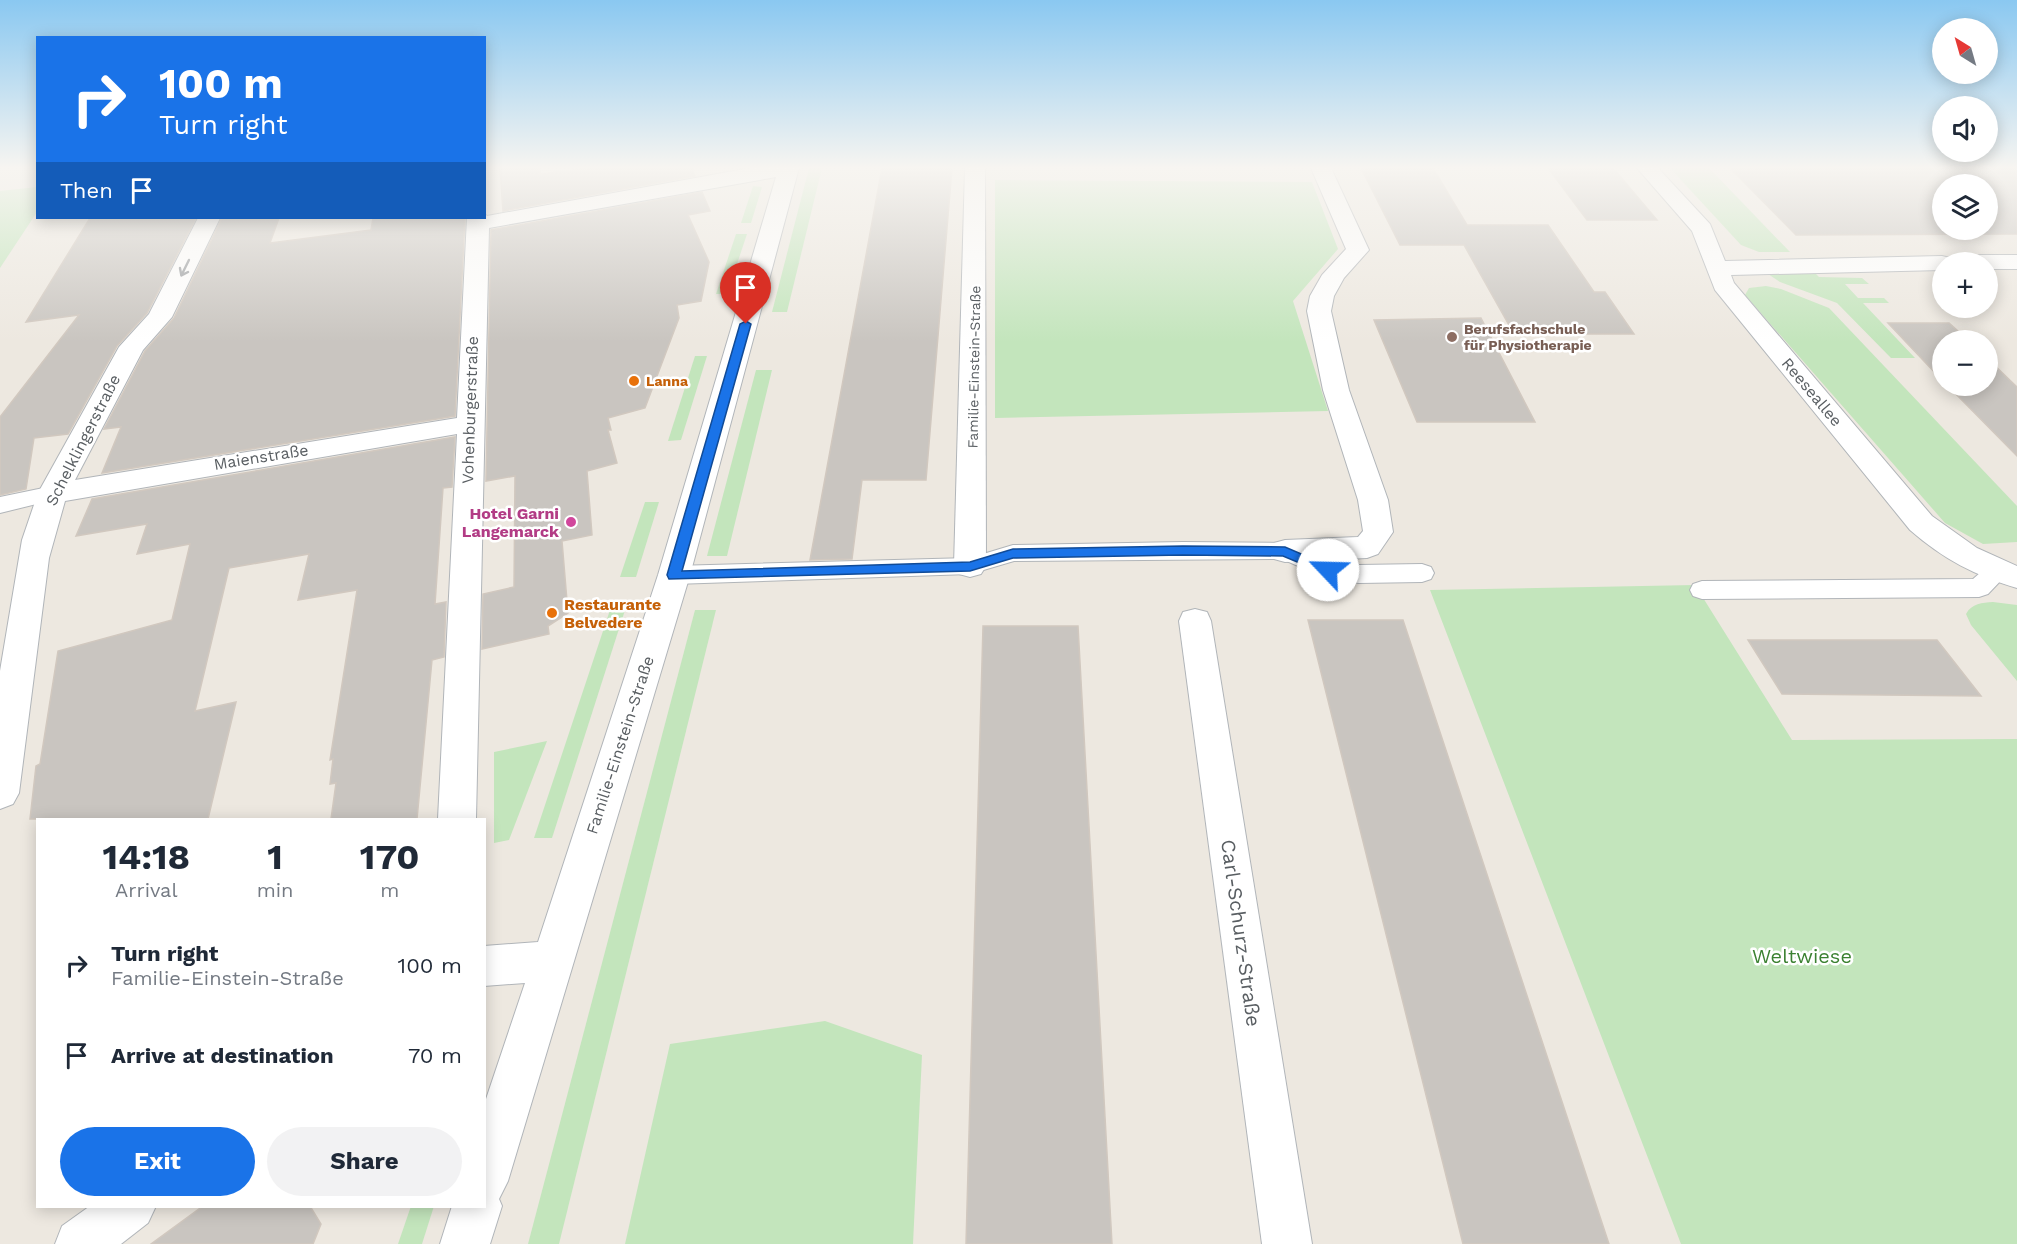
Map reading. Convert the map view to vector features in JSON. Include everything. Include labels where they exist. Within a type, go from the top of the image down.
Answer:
[{"type":"street","name":"Schelklingerstraße","points":[[0,793],[33,558],[53,493],[132,347],[160,317],[205,226]]},
{"type":"street","name":"Vohenburgerstraße","points":[[457,818],[469,424],[478,226]]},
{"type":"street","name":"Familie-Einstein-Straße","points":[[486,1175],[674,575],[772,226]]},
{"type":"street","name":"Familie-Einstein-Straße","points":[[970,566],[974,226]]},
{"type":"street","points":[[1285,551],[1367,548],[1378,532],[1373,500],[1336,390],[1319,311],[1322,296],[1334,275],[1358,250],[1347,226]]},
{"type":"street","name":"Reeseallee","points":[[1699,226],[1723,285],[1921,523],[1948,547],[2007,574]]},
{"type":"street","points":[[1998,262],[2017,262]]},
{"type":"street","points":[[1717,268],[1932,263]]},
{"type":"street","name":"Maienstraße","points":[[53,493],[469,424]]},
{"type":"street","name":"Carl-Schurz-Straße","points":[[1195,621],[1287,1244]]},
{"type":"street","points":[[486,966],[552,961]]},
{"type":"street","points":[[80,1244],[128,1208]]},
{"type":"street","points":[[465,1244],[476,1208]]},
{"type":"lane","points":[[0,505],[53,493]]},
{"type":"lane","points":[[674,575],[970,566],[1013,553],[1183,550],[1285,551],[1328,570],[1359,574],[1422,573]]},
{"type":"lane","points":[[1702,590],[1979,588],[2007,574]]},
{"type":"green space","points":[[0,226],[28,226],[0,268]]},
{"type":"green space","points":[[794,226],[808,226],[787,312],[772,312]]},
{"type":"green space","points":[[995,226],[1329,226],[1338,249],[1293,301],[1328,411],[995,418]]},
{"type":"green space","points":[[1724,226],[1765,226],[1790,252],[1759,252],[1741,245]]},
{"type":"green space","points":[[736,234],[747,234],[727,294],[716,294]]},
{"type":"green space","points":[[1811,269],[1819,277],[1862,278],[1869,284],[1845,284],[1858,298],[1884,298],[1889,303],[1863,303],[1915,358],[1891,358],[1837,303],[1780,282],[1768,274]]},
{"type":"green space","points":[[1766,286],[1781,289],[1829,308],[2017,506],[2017,542],[1983,544],[1945,523],[1745,295],[1749,288]]},
{"type":"green space","points":[[695,356],[707,356],[681,440],[668,441]]},
{"type":"green space","points":[[756,370],[772,370],[727,556],[707,556]]},
{"type":"green space","points":[[645,502],[659,502],[636,577],[620,577]]},
{"type":"green space","name":"Weltwiese","points":[[1695,585],[1792,740],[2017,739],[2017,1244],[1681,1244],[1430,590]]},
{"type":"green space","points":[[1993,602],[2017,605],[2017,681],[1971,625],[1966,614],[1974,606]]},
{"type":"green space","points":[[611,607],[626,607],[552,838],[534,838]]},
{"type":"green space","points":[[695,610],[716,610],[559,1244],[528,1244]]},
{"type":"green space","points":[[547,741],[509,840],[494,843],[494,752]]},
{"type":"green space","points":[[825,1021],[922,1055],[913,1244],[625,1244],[670,1044]]},
{"type":"green space","points":[[410,1208],[433,1208],[422,1244],[398,1244]]},
{"type":"building","points":[[85,226],[192,226],[147,313],[117,346],[68,434],[34,438],[26,489],[0,495],[0,417],[79,315],[26,322]]},
{"type":"building","points":[[218,226],[276,226],[270,243],[371,230],[372,226],[465,226],[455,416],[102,473],[121,427],[104,429],[145,351],[174,318]]},
{"type":"building","points":[[513,226],[693,226],[709,262],[701,301],[677,305],[679,318],[645,408],[608,418],[611,430],[608,430],[617,463],[587,471],[592,535],[562,541],[568,613],[548,626],[549,634],[482,649],[483,594],[514,587],[515,476],[486,481],[491,230]]},
{"type":"building","points":[[871,226],[947,226],[926,480],[862,480],[852,559],[810,560]]},
{"type":"building","points":[[1390,226],[1549,226],[1594,292],[1605,292],[1634,334],[1514,334],[1464,245],[1400,245]]},
{"type":"building","points":[[1787,226],[1932,226],[1932,234],[1796,235]]},
{"type":"building","points":[[1998,226],[2017,226],[2017,234],[1998,234]]},
{"type":"building","points":[[1481,318],[1535,422],[1417,422],[1374,320]]},
{"type":"building","points":[[1888,323],[1949,323],[1957,330],[1932,330],[1932,369]]},
{"type":"building","points":[[1998,369],[2017,387],[2017,456],[1958,396],[1998,396]]},
{"type":"building","points":[[455,437],[452,487],[443,488],[435,604],[446,602],[444,657],[432,660],[417,818],[331,818],[336,783],[330,784],[333,759],[330,760],[357,590],[298,600],[309,554],[229,568],[195,711],[236,702],[208,818],[30,819],[36,766],[40,764],[58,651],[172,620],[190,544],[137,554],[147,524],[76,536],[92,499]]},
{"type":"building","points":[[1308,620],[1403,620],[1609,1244],[1463,1244]]},
{"type":"building","points":[[983,626],[1078,626],[1112,1244],[966,1244]]},
{"type":"building","points":[[1748,640],[1937,640],[1981,696],[1782,694]]},
{"type":"building","points":[[200,1208],[311,1208],[321,1224],[313,1244],[151,1244]]},
{"type":"place","name":"Berufsfachschule für Physiotherapie","points":[[1452,337]]},
{"type":"place","name":"Lanna","points":[[634,381]]},
{"type":"place","name":"Hotel Garni Langemarck","points":[[571,522]]},
{"type":"place","name":"Restaurante Belvedere","points":[[552,613]]},
{"type":"route","points":[[746,324],[674,575],[970,566],[1013,553],[1183,550],[1285,551],[1328,570]]}]
